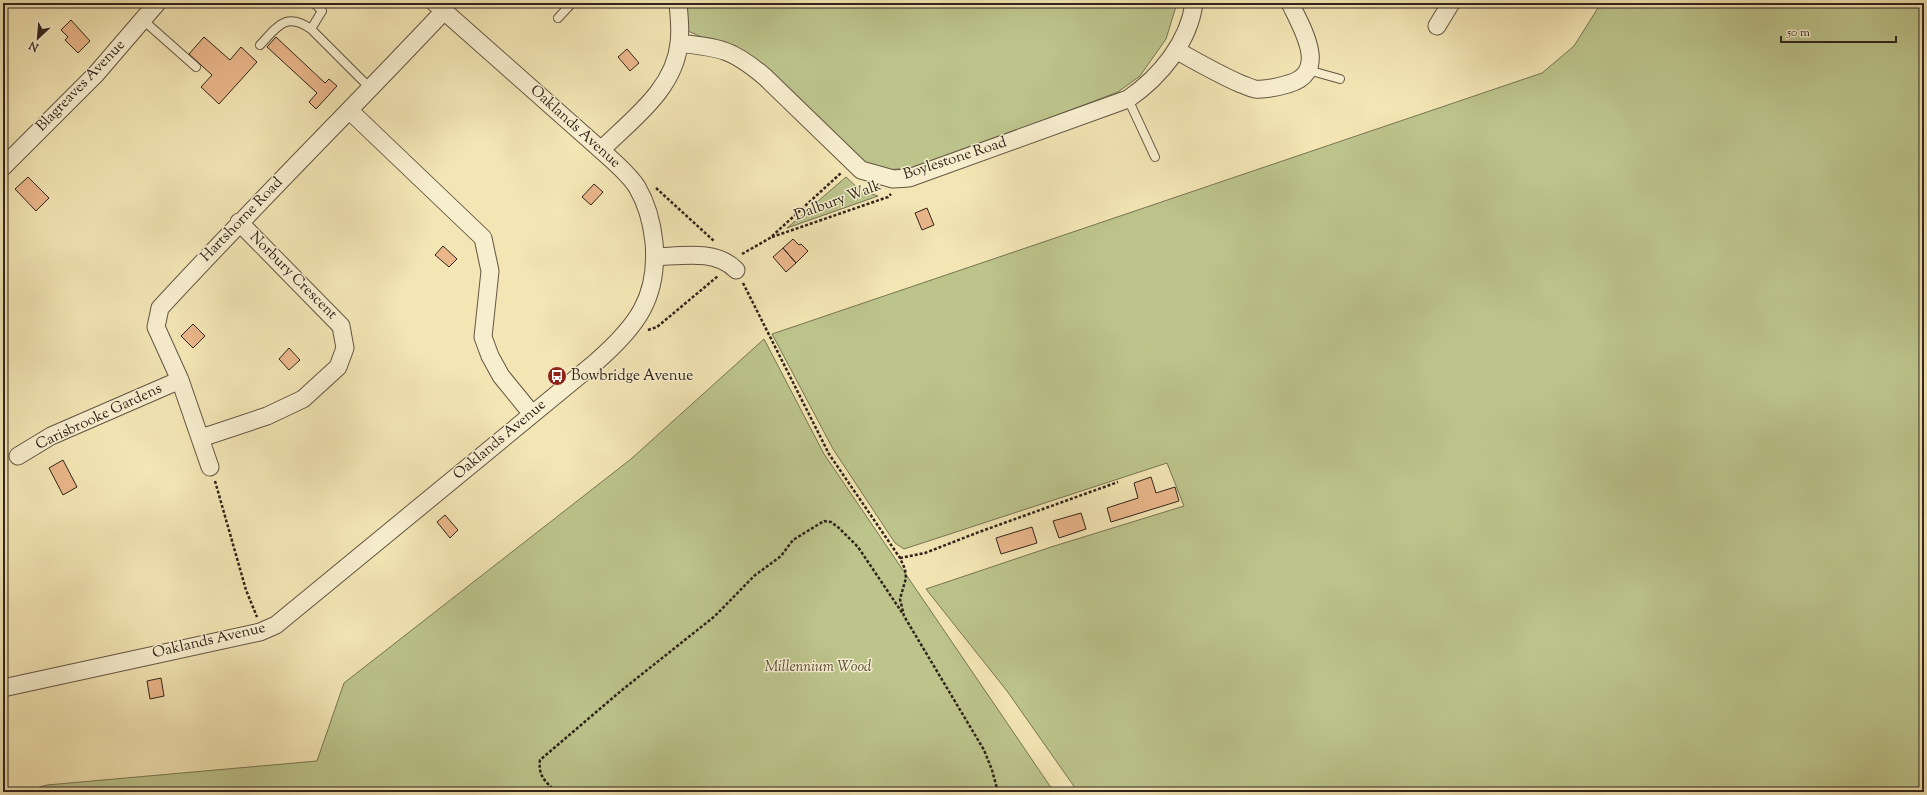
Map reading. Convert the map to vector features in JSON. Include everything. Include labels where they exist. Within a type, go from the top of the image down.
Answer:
[{"type":"street","name":"Blagreaves Avenue","points":[[3,167],[96,74],[157,3]]},
{"type":"street","points":[[601,150],[658,92],[672,70],[679,43],[678,3]]},
{"type":"street","name":"Boylestone Road","points":[[679,43],[720,48],[748,63],[861,170],[874,175],[893,179],[909,178],[1128,98],[1144,88],[1162,70],[1176,50],[1189,23],[1194,3]]},
{"type":"street","points":[[1176,50],[1220,75],[1254,89],[1279,87],[1298,82],[1305,76],[1308,70],[1311,55],[1304,33],[1290,3]]},
{"type":"street","points":[[1437,26],[1452,3]]},
{"type":"street","name":"Hartshorne Road","points":[[210,467],[180,380],[156,327],[160,308],[239,222],[371,89],[439,7]]},
{"type":"street","name":"Oaklands Avenue","points":[[3,688],[263,631],[276,625],[602,357],[633,326],[644,306],[655,272],[652,229],[646,206],[636,186],[621,168],[439,7]]},
{"type":"street","points":[[350,111],[483,238],[490,271],[484,337],[490,356],[501,376],[532,414]]},
{"type":"street","name":"Norbury Crescent","points":[[201,438],[267,416],[303,399],[338,367],[345,348],[341,326],[239,222]]},
{"type":"street","points":[[655,257],[685,255],[716,256],[733,267]]},
{"type":"street","name":"Carisbrooke Gardens","points":[[18,456],[51,436],[180,380]]},
{"type":"lane","points":[[311,29],[322,11],[314,3]]},
{"type":"lane","points":[[558,18],[572,3]]},
{"type":"lane","points":[[143,20],[196,67]]},
{"type":"lane","points":[[260,45],[279,25],[292,20],[299,21],[311,29],[371,89]]},
{"type":"lane","points":[[1308,70],[1340,79]]},
{"type":"lane","points":[[1128,98],[1155,157]]},
{"type":"path","points":[[850,161],[843,171],[770,238],[734,258],[733,267],[829,454],[900,558],[905,569],[906,578],[900,599],[904,616]]},
{"type":"path","name":"Dalbury Walk","points":[[770,238],[888,197],[909,178]]},
{"type":"path","points":[[653,185],[716,243]]},
{"type":"path","points":[[644,332],[657,327],[724,271],[733,267]]},
{"type":"path","points":[[210,467],[225,513],[234,553],[246,590],[263,631]]},
{"type":"path","points":[[900,558],[925,553],[1118,482]]},
{"type":"path","points":[[556,792],[544,780],[539,769],[540,760],[622,690],[715,616],[754,576],[781,556],[792,540],[824,521],[831,522],[839,528],[858,547],[904,616],[984,750],[992,770],[998,792]]},
{"type":"green space","points":[[684,3],[1177,3],[1166,39],[1140,76],[1118,92],[919,167],[887,170],[865,164],[769,69],[736,46],[706,39],[688,31]]},
{"type":"green space","points":[[1601,3],[1924,3],[1924,792],[1078,792],[1007,691],[926,589],[1051,547],[1184,506],[1167,463],[904,549],[895,543],[833,449],[772,334],[1542,73],[1574,46]]},
{"type":"green space","points":[[846,177],[860,190],[878,196],[787,228]]},
{"type":"green space","name":"Millennium Wood","points":[[764,339],[824,454],[1054,792],[21,792],[47,785],[317,761],[344,683],[631,459]]},
{"type":"building","points":[[71,20],[90,41],[78,53],[65,40],[68,37],[61,30]]},
{"type":"building","points":[[204,37],[230,60],[241,47],[257,62],[219,104],[201,87],[212,75],[189,54]]},
{"type":"building","points":[[276,37],[325,83],[329,79],[337,86],[316,109],[309,102],[317,93],[267,47]]},
{"type":"building","points":[[627,49],[639,63],[630,71],[618,57]]},
{"type":"building","points":[[28,177],[49,198],[36,211],[15,189]]},
{"type":"building","points":[[594,184],[603,192],[591,205],[582,197]]},
{"type":"building","points":[[927,208],[934,225],[922,230],[915,213]]},
{"type":"building","points":[[793,239],[808,251],[796,263],[783,248]]},
{"type":"building","points":[[443,246],[457,259],[449,267],[435,255]]},
{"type":"building","points":[[783,248],[796,263],[786,272],[773,257]]},
{"type":"building","points":[[193,324],[205,336],[193,348],[181,336]]},
{"type":"building","points":[[289,348],[300,360],[289,370],[279,359]]},
{"type":"building","points":[[63,460],[77,487],[63,495],[49,468]]},
{"type":"building","points":[[1151,477],[1156,493],[1175,487],[1179,501],[1111,522],[1107,508],[1138,498],[1134,483]]},
{"type":"building","points":[[1081,513],[1086,529],[1059,538],[1053,521]]},
{"type":"building","points":[[445,515],[458,530],[450,538],[437,522]]},
{"type":"building","points":[[1032,527],[1037,543],[1001,554],[996,538]]},
{"type":"building","points":[[161,678],[164,696],[150,699],[147,681]]},
{"type":"place","name":"Bowbridge Avenue","points":[[557,376]]}]
